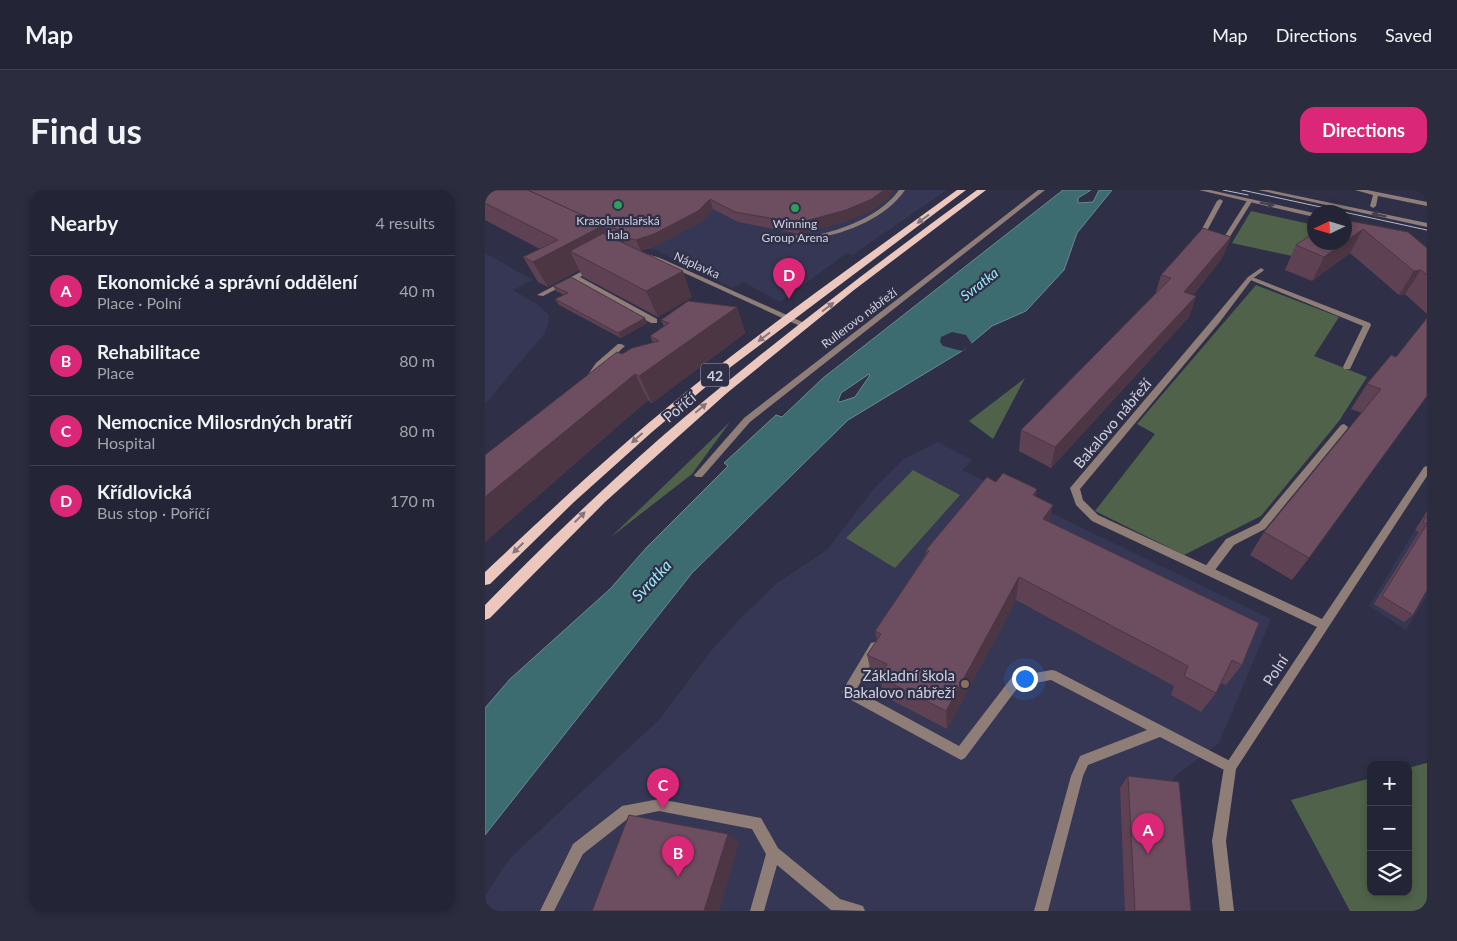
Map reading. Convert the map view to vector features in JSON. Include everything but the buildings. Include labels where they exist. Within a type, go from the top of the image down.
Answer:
[{"type":"main road","name":"Poříčí","points":[[485,580],[570,499],[648,429],[716,373],[962,190]]},
{"type":"main road","name":"Poříčí","points":[[485,614],[588,509],[668,436],[733,381],[982,190]]},
{"type":"street","points":[[781,238],[823,235],[853,224],[879,211],[898,198],[902,190]]},
{"type":"street","name":"Rullerovo nábřeží","points":[[699,475],[747,420],[1043,190]]},
{"type":"street","points":[[1202,190],[1307,213]]},
{"type":"street","points":[[1261,190],[1427,225]]},
{"type":"street","points":[[1358,190],[1427,204]]},
{"type":"street","points":[[1373,206],[1376,194]]},
{"type":"street","points":[[1215,244],[1223,245],[1250,200]]},
{"type":"street","points":[[1207,242],[1198,240],[1220,201]]},
{"type":"street","name":"Náplavka","points":[[632,253],[657,259],[805,325]]},
{"type":"street","points":[[541,295],[599,264]]},
{"type":"street","name":"Bakalovo nábřeží","points":[[1261,270],[1250,278],[1075,488],[1079,502],[1095,518],[1324,625]]},
{"type":"street","points":[[574,277],[653,321]]},
{"type":"street","points":[[1250,278],[1367,324],[1347,367]]},
{"type":"street","points":[[585,387],[593,371],[609,354],[621,346]]},
{"type":"street","points":[[1208,571],[1230,542],[1262,526],[1344,427]]},
{"type":"street","name":"Polní","points":[[1227,911],[1219,841],[1230,766],[1427,469]]},
{"type":"street","points":[[878,641],[848,692],[961,754],[1016,681],[1052,675],[1230,766]]},
{"type":"street","points":[[1041,911],[1077,776],[1084,760],[1161,731]]},
{"type":"street","points":[[547,911],[578,849],[627,811],[659,805],[756,823],[773,853],[836,905],[858,911]]},
{"type":"street","points":[[757,911],[773,853]]},
{"type":"shaded area","points":[[511,190],[947,190],[852,255],[847,253],[780,302],[743,282],[732,288],[656,250],[636,247]]},
{"type":"shaded area","points":[[1251,211],[1307,223],[1307,244],[1292,256],[1232,243]]},
{"type":"shaded area","points":[[485,253],[533,280],[513,290],[538,305],[549,315],[544,334],[485,404]]},
{"type":"shaded area","points":[[1256,285],[1339,317],[1314,356],[1367,377],[1339,421],[1261,516],[1184,555],[1095,511],[1155,434],[1137,424]]},
{"type":"shaded area","points":[[1025,378],[993,439],[969,421]]},
{"type":"shaded area","points":[[730,422],[692,474],[611,537]]},
{"type":"shaded area","name":"Základní škola Bakalovo nábřeží","points":[[938,442],[972,460],[962,470],[1271,619],[1219,743],[1175,776],[1168,793],[1178,911],[485,911],[485,896],[510,858],[659,720],[711,651],[741,618],[776,584],[828,549],[872,491],[904,459]]},
{"type":"shaded area","points":[[913,470],[960,495],[895,568],[846,538]]},
{"type":"shaded area","points":[[1415,530],[1427,536],[1427,595],[1406,630],[1369,606]]},
{"type":"shaded area","points":[[1427,763],[1427,911],[1350,911],[1291,800],[1367,779],[1367,896],[1412,896],[1412,767]]},
{"type":"water","name":"Svratka","points":[[1063,190],[1091,190],[1078,198],[1078,203],[1093,202],[1099,190],[1112,190],[1077,233],[1064,270],[1026,311],[992,326],[962,351],[848,420],[692,573],[485,835],[485,708],[510,679],[610,589],[647,547],[728,466],[724,463],[776,415],[782,417],[823,378]],"holes":[[[870,375],[855,397],[838,401],[841,393]]]},
{"type":"pier","points":[[952,332],[966,335],[972,344],[962,351],[943,346],[940,342],[941,337]]},
{"type":"tram line","points":[[1223,190],[1248,195]]},
{"type":"tram line","points":[[1242,190],[1427,230]]},
{"type":"place","name":"Krasobruslařská hala","points":[[618,205]]},
{"type":"place","name":"Winning Group Arena","points":[[795,208]]},
{"type":"place","name":"Křídlovická","points":[[789,299]]},
{"type":"place","name":"Základní škola Bakalovo nábřeží","points":[[965,684]]},
{"type":"place","name":"Nemocnice Milosrdných bratří","points":[[663,809]]},
{"type":"place","name":"Ekonomické a správní oddělení","points":[[1148,854]]},
{"type":"place","name":"Rehabilitace","points":[[678,877]]}]
